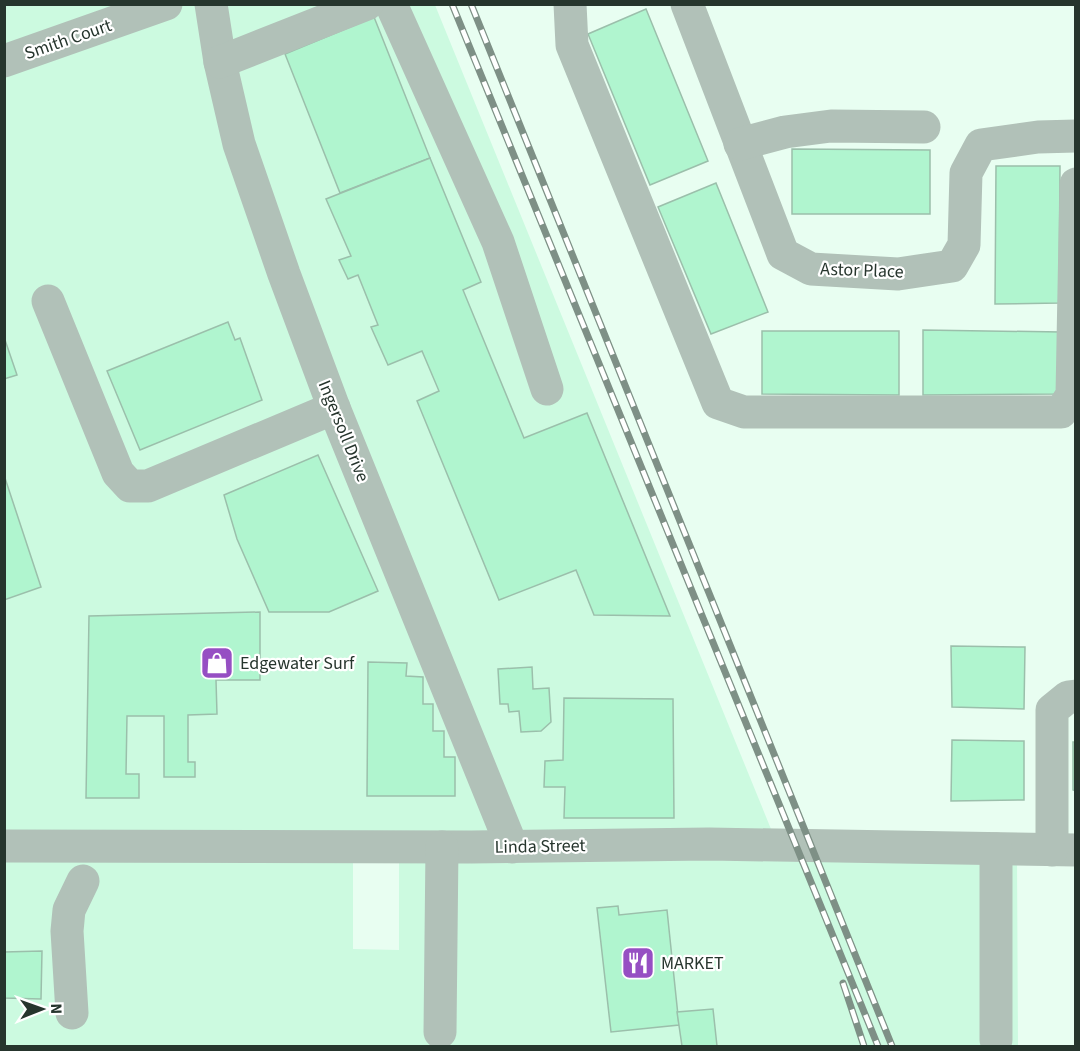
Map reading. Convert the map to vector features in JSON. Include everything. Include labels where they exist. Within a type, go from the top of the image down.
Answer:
[{"type":"street","name":"Smith Court","points":[[4,61],[166,4]]},
{"type":"street","name":"Ingersoll Drive","points":[[211,4],[220,62],[239,144],[284,274],[334,408],[512,847]]},
{"type":"street","points":[[220,62],[367,4]]},
{"type":"street","points":[[391,4],[498,242],[547,389]]},
{"type":"street","points":[[570,4],[572,45],[718,403],[744,412],[1061,412],[1072,394],[1076,184]]},
{"type":"street","name":"Astor Place","points":[[687,4],[783,254],[811,269],[898,274],[952,266],[964,245],[966,173],[981,145],[1038,137],[1076,136]]},
{"type":"street","points":[[740,144],[785,132],[831,126],[924,127]]},
{"type":"street","points":[[48,301],[118,473],[130,486],[148,486],[334,408]]},
{"type":"street","points":[[1064,850],[1052,710],[1068,697],[1076,696]]},
{"type":"street","name":"Linda Street","points":[[4,846],[512,847],[709,844],[1064,850]]},
{"type":"street","points":[[440,1032],[442,847]]},
{"type":"street","points":[[996,849],[996,1040]]},
{"type":"street","points":[[72,1013],[67,931],[69,910],[83,881]]},
{"type":"shaded area","points":[[5,5],[435,5],[782,856],[1017,856],[1018,1046],[5,1046]],"holes":[[[399,840],[399,950],[353,949],[353,863]]]},
{"type":"building","points":[[646,9],[708,161],[650,185],[588,34]]},
{"type":"building","points":[[374,17],[430,158],[340,193],[285,54]]},
{"type":"building","points":[[792,149],[930,150],[930,214],[792,214]]},
{"type":"building","points":[[430,158],[481,282],[463,290],[524,438],[587,413],[670,616],[594,615],[576,570],[499,600],[417,401],[439,391],[422,351],[388,365],[371,327],[378,325],[358,275],[348,279],[339,260],[351,256],[326,199]]},
{"type":"building","points":[[996,166],[1060,166],[1059,303],[995,304]]},
{"type":"building","points":[[716,183],[768,312],[711,334],[658,207]]},
{"type":"building","points":[[228,322],[235,340],[240,338],[262,400],[140,450],[107,371]]},
{"type":"building","points":[[923,330],[1061,332],[1060,394],[923,395]]},
{"type":"building","points":[[762,331],[899,331],[899,395],[762,394]]},
{"type":"building","points":[[4,337],[17,375],[4,379]]},
{"type":"building","points":[[318,455],[378,591],[329,612],[269,612],[237,539],[224,495]]},
{"type":"building","points":[[4,475],[41,587],[4,600]]},
{"type":"building","points":[[260,612],[260,680],[216,680],[217,714],[188,715],[188,762],[195,762],[195,777],[164,777],[164,716],[127,716],[126,774],[139,774],[139,798],[86,798],[89,616]]},
{"type":"building","points":[[951,646],[1025,647],[1024,709],[952,707]]},
{"type":"building","points":[[368,662],[407,663],[406,676],[423,677],[423,704],[433,704],[433,731],[444,731],[444,757],[455,757],[455,796],[367,796]]},
{"type":"building","points":[[532,667],[533,689],[549,688],[551,722],[541,731],[521,732],[519,711],[509,712],[508,704],[500,704],[498,669]]},
{"type":"building","points":[[564,698],[673,699],[674,818],[564,818],[565,787],[544,787],[545,761],[563,760]]},
{"type":"building","points":[[952,740],[1024,741],[1024,800],[951,801]]},
{"type":"building","points":[[1073,742],[1076,742],[1076,791],[1073,790]]},
{"type":"building","name":"MARKET","points":[[618,906],[619,915],[667,910],[679,1025],[611,1032],[597,908]]},
{"type":"building","points":[[42,951],[41,999],[4,998],[4,952]]},
{"type":"building","points":[[713,1009],[717,1046],[682,1046],[677,1012]]},
{"type":"railway","points":[[452,4],[878,1046]]},
{"type":"railway","points":[[471,4],[892,1046]]},
{"type":"railway","points":[[843,983],[864,1046]]},
{"type":"place","name":"Edgewater Surf","points":[[217,663]]},
{"type":"place","name":"MARKET","points":[[638,963]]}]
